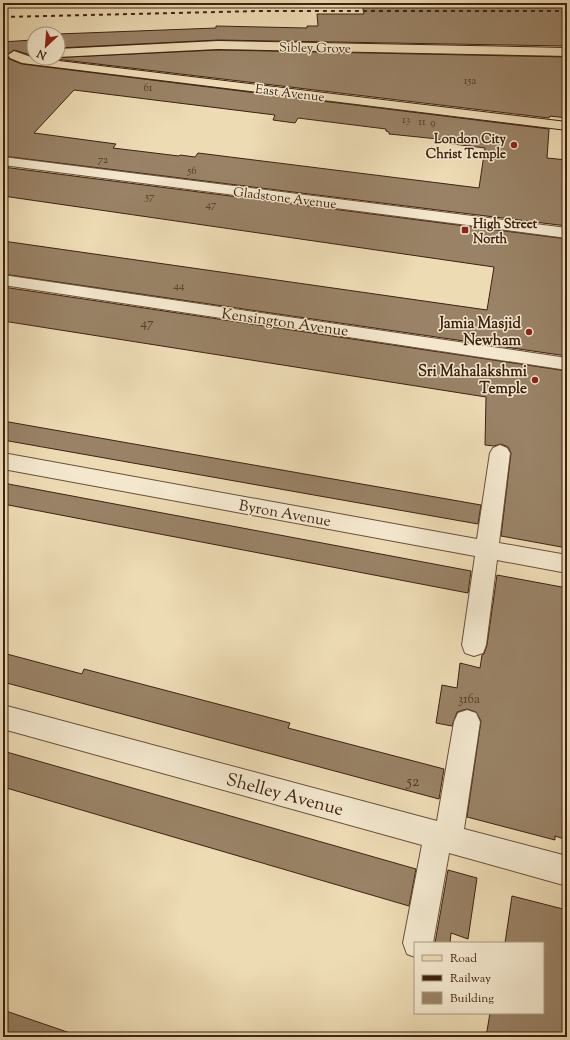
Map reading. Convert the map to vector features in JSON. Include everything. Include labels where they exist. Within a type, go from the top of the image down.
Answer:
[{"type":"main road","name":"Sibley Grove","points":[[66,55],[218,45],[567,52]]},
{"type":"main road","name":"East Avenue","points":[[8,55],[26,59]]},
{"type":"main road","points":[[8,55],[26,56]]},
{"type":"main road","name":"East Avenue","points":[[66,57],[567,126]]},
{"type":"street","name":"Gladstone Avenue","points":[[3,161],[567,233]]},
{"type":"street","name":"Kensington Avenue","points":[[3,280],[567,364]]},
{"type":"street","points":[[474,645],[500,453]]},
{"type":"street","name":"Byron Avenue","points":[[3,461],[567,564]]},
{"type":"street","name":"Shelley Avenue","points":[[3,717],[567,871]]},
{"type":"street","points":[[418,942],[443,838],[467,722]]},
{"type":"building","points":[[362,3],[567,5],[567,46],[218,40],[66,48],[66,34],[216,28],[216,26],[307,28],[307,26],[318,26],[317,14],[364,14]]},
{"type":"building","points":[[26,40],[26,54],[14,50],[7,55],[9,59],[26,64],[26,66],[38,66],[549,129],[547,158],[567,160],[567,226],[3,156],[3,116],[7,112],[3,112],[3,42]],"holes":[[[74,90],[275,115],[273,120],[295,123],[298,118],[386,129],[389,134],[438,139],[446,141],[445,143],[485,148],[479,188],[198,153],[195,157],[113,148],[116,144],[34,133]]]},
{"type":"building","points":[[218,50],[567,57],[567,118],[550,116],[549,118],[66,60],[66,57]]},
{"type":"building","points":[[3,167],[567,239],[567,356],[3,274],[3,241],[487,310],[494,267],[3,196]]},
{"type":"building","points":[[3,287],[567,371],[567,548],[501,536],[511,453],[508,447],[501,444],[494,446],[485,445],[486,397],[3,321]]},
{"type":"building","points":[[3,421],[481,505],[478,524],[3,440]]},
{"type":"building","points":[[3,483],[471,571],[468,593],[3,504]]},
{"type":"building","points":[[497,575],[567,588],[567,840],[555,836],[555,840],[467,817],[481,721],[476,712],[467,709],[457,712],[452,726],[436,723],[442,685],[457,688],[460,663],[480,668],[482,655],[484,654],[487,645]]},
{"type":"building","points":[[3,653],[82,674],[84,669],[290,723],[288,728],[444,769],[439,799],[3,682]]},
{"type":"building","points":[[3,751],[416,869],[409,906],[3,787]]},
{"type":"building","points":[[448,870],[477,878],[468,939],[451,933],[450,942],[435,942]]},
{"type":"building","points":[[512,896],[567,910],[567,1037],[486,1037],[490,1014],[544,1014],[544,942],[505,942]]},
{"type":"building","points":[[3,1010],[73,1034],[72,1037],[3,1037]]},
{"type":"railway","points":[[163,6],[289,3]]},
{"type":"railway","points":[[535,3],[567,4]]},
{"type":"railway","points":[[3,17],[259,11],[567,11]]},
{"type":"place","name":"London City Christ Temple","points":[[514,145]]},
{"type":"place","name":"High Street North","points":[[465,230]]},
{"type":"place","name":"Jamia Masjid Newham","points":[[529,332]]},
{"type":"place","name":"Sri Mahalakshmi Temple","points":[[535,380]]}]
